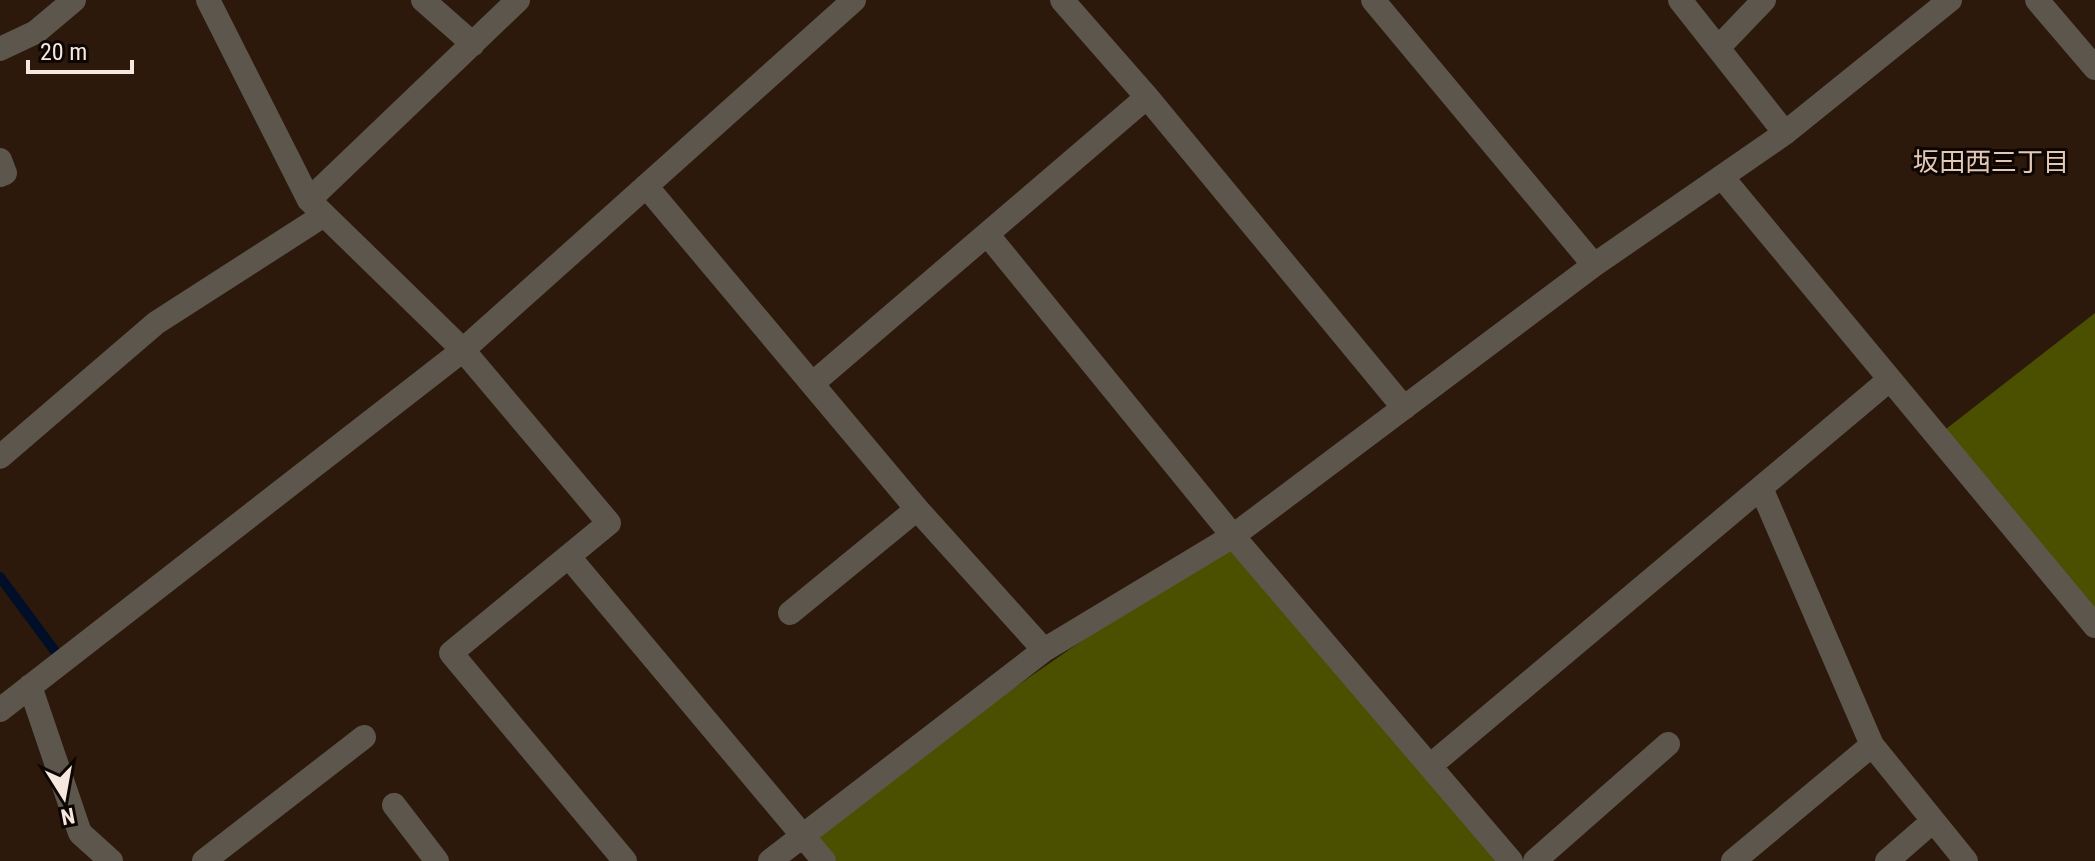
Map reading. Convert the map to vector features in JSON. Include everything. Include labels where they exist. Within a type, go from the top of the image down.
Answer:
[{"type":"street","points":[[0,49],[36,32],[74,0]]},
{"type":"street","points":[[208,0],[316,208],[463,350],[609,523],[451,653],[625,861]]},
{"type":"street","points":[[423,0],[473,44]]},
{"type":"street","points":[[0,457],[156,323],[316,208],[518,0]]},
{"type":"street","points":[[3,703],[30,686],[463,350],[854,0]]},
{"type":"street","points":[[1062,0],[1147,97],[1404,408]]},
{"type":"street","points":[[1373,0],[1594,265]]},
{"type":"street","points":[[1680,0],[1785,133]]},
{"type":"street","points":[[1718,48],[1764,0]]},
{"type":"street","points":[[770,861],[1044,650],[1233,536],[1594,265],[1785,133],[1950,0]]},
{"type":"street","points":[[2050,4],[2095,68]]},
{"type":"street","points":[[812,384],[1147,97]]},
{"type":"street","points":[[0,160],[5,173],[0,175]]},
{"type":"street","points":[[1722,177],[2095,626]]},
{"type":"street","points":[[646,186],[917,509],[1044,650]]},
{"type":"street","points":[[987,234],[1233,536],[1511,861]]},
{"type":"street","points":[[1430,766],[1889,380]]},
{"type":"street","points":[[1761,488],[1872,745],[1966,861]]},
{"type":"street","points":[[790,613],[917,509]]},
{"type":"street","points":[[569,557],[824,861]]},
{"type":"street","points":[[30,686],[80,833],[111,861]]},
{"type":"street","points":[[204,861],[364,737]]},
{"type":"street","points":[[1535,861],[1668,744]]},
{"type":"street","points":[[1733,861],[1872,745]]},
{"type":"street","points":[[394,805],[437,861]]},
{"type":"street","points":[[1887,861],[1933,821]]},
{"type":"shaded area","points":[[2095,313],[2095,626],[1937,436]]},
{"type":"shaded area","points":[[1233,536],[1511,861],[824,861],[803,834]]},
{"type":"waterway","points":[[0,577],[63,662]]},
{"type":"district","name":"坂田西三丁目","points":[[1991,162]]}]
